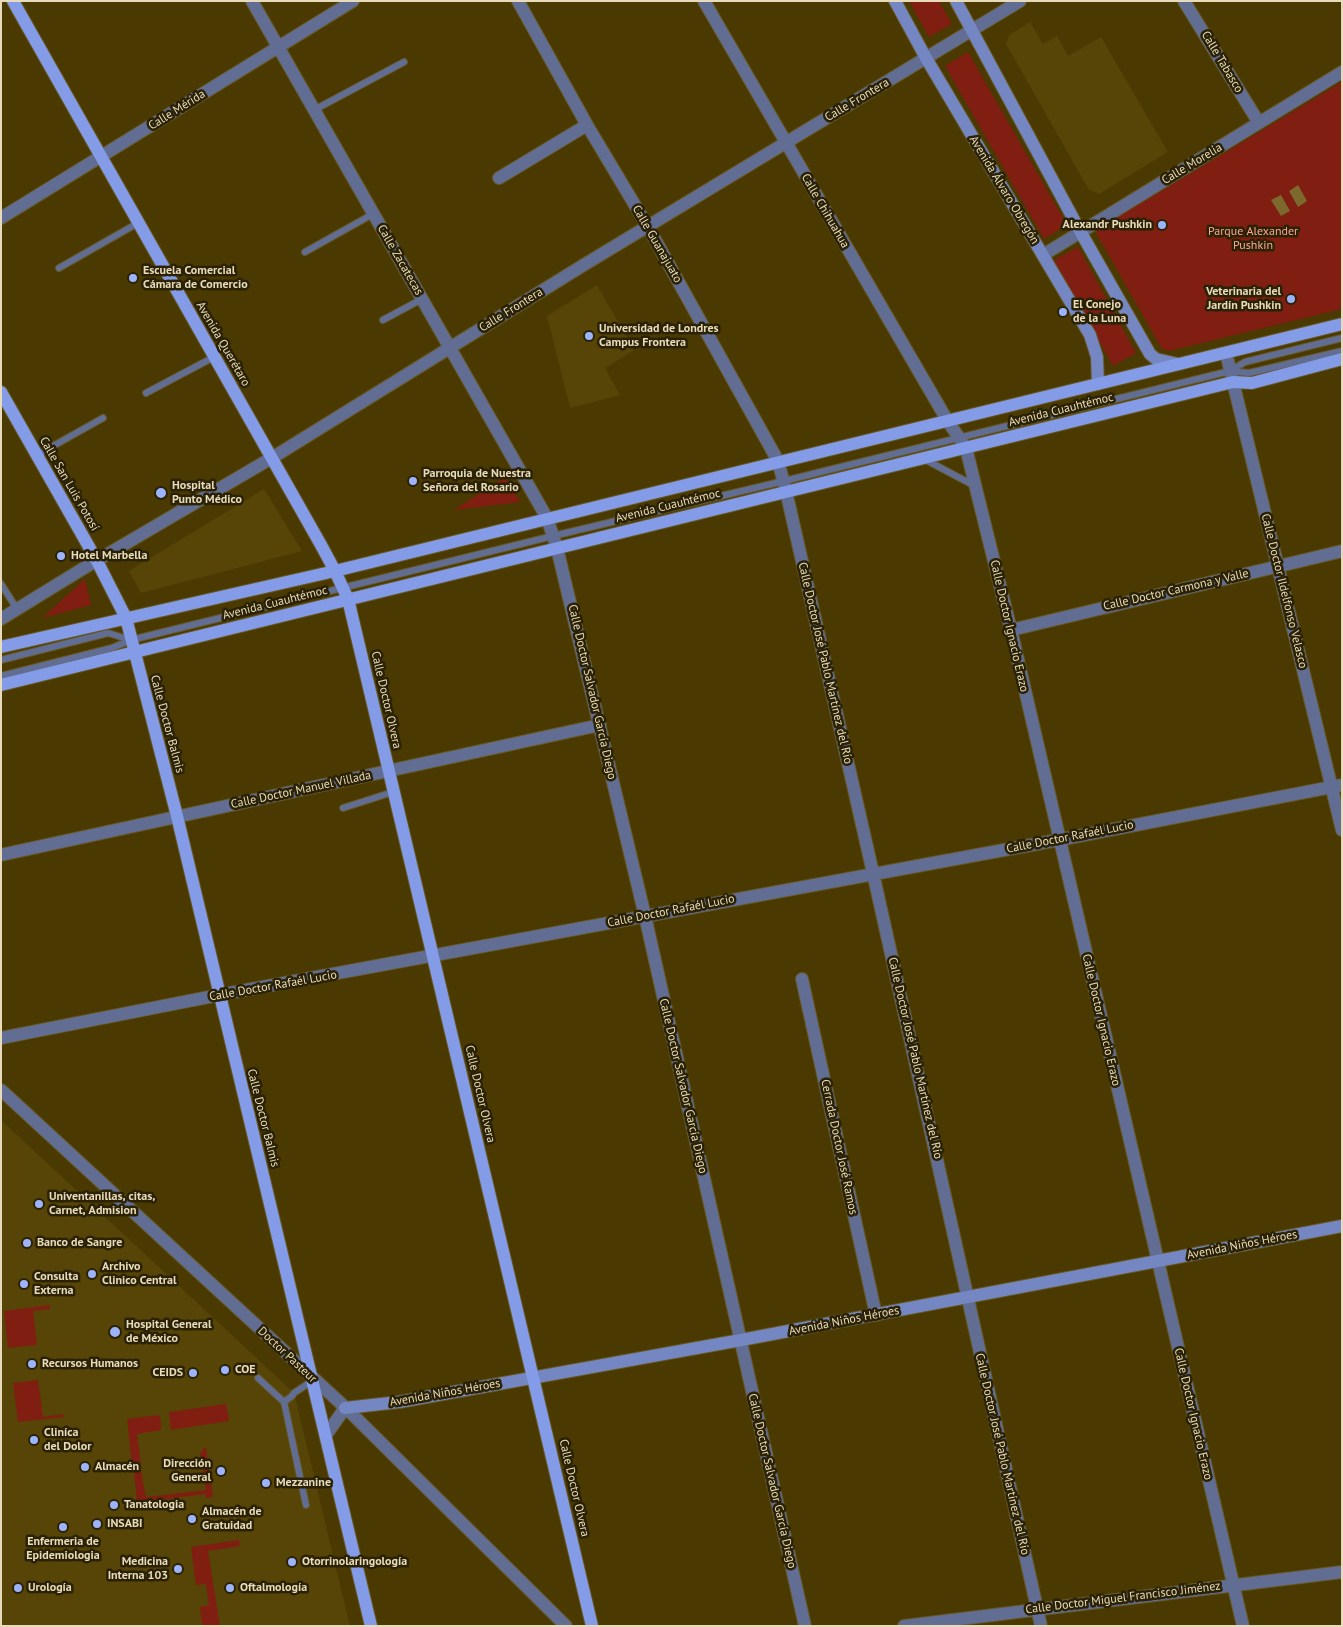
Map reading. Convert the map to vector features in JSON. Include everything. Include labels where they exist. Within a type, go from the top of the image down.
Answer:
[{"type":"main road","name":"Avenida Querétaro","points":[[13,1],[335,571]]},
{"type":"main road","name":"Avenida Álvaro Obregón","points":[[895,1],[926,58],[1095,347],[1098,384]]},
{"type":"main road","points":[[956,1],[1080,231],[1150,354],[1156,359],[1178,364]]},
{"type":"main road","name":"Avenida Cuauhtémoc","points":[[1,646],[335,571],[1342,324]]},
{"type":"main road","name":"Avenida Cuauhtémoc","points":[[1,685],[134,652],[345,594],[785,486],[923,458],[963,443],[1232,376],[1252,383],[1342,359]]},
{"type":"main road","name":"Calle San Luis Potosí","points":[[1,392],[97,560],[126,618]]},
{"type":"main road","name":"Calle Doctor Olvera","points":[[335,571],[345,594],[394,792],[592,1626]]},
{"type":"main road","name":"Calle Doctor Balmis","points":[[126,618],[177,816],[314,1380],[371,1626]]},
{"type":"main road","name":"Avenida Niños Héroes","points":[[345,1408],[398,1402],[533,1378],[968,1298],[1342,1226]]},
{"type":"street","name":"Calle Zacatecas","points":[[252,1],[547,518]]},
{"type":"street","name":"Calle Mérida","points":[[1,218],[353,1]]},
{"type":"street","name":"Calle Guanajuato","points":[[518,1],[648,227],[778,461],[785,486]]},
{"type":"street","name":"Calle Chihuahua","points":[[704,1],[947,420]]},
{"type":"street","name":"Calle Frontera","points":[[1,619],[97,560],[272,458],[1020,1]]},
{"type":"street","name":"Calle Tabasco","points":[[1184,1],[1259,123]]},
{"type":"street","name":"Calle Morelia","points":[[1042,255],[1342,72]]},
{"type":"street","points":[[499,178],[588,125]]},
{"type":"street","name":"Calle Doctor Ildelfonso Velasco","points":[[1226,353],[1279,566],[1337,786],[1342,830]]},
{"type":"street","name":"Calle Doctor Ignacio Erazo","points":[[947,420],[963,443],[976,487],[1243,1626]]},
{"type":"street","name":"Calle Doctor José Pablo Martínez del Río","points":[[785,486],[1041,1626]]},
{"type":"street","name":"Calle Doctor Salvador García Diego","points":[[547,518],[555,542],[600,725],[805,1626]]},
{"type":"street","name":"Calle Doctor Carmona y Valle","points":[[1011,630],[1342,551]]},
{"type":"street","name":"Calle Doctor Manuel Villada","points":[[1,855],[600,725]]},
{"type":"street","name":"Calle Doctor Rafaél Lucio","points":[[1,1038],[219,995],[1058,840],[1337,786]]},
{"type":"street","name":"Cerrada Doctor José Ramos","points":[[802,979],[876,1315]]},
{"type":"street","name":"Doctor Pasteur","points":[[1,1090],[345,1408],[566,1626]]},
{"type":"street","points":[[326,1435],[345,1408]]},
{"type":"street","name":"Calle Doctor Miguel Francisco Jiménez","points":[[904,1626],[1342,1572]]},
{"type":"lane","points":[[314,110],[404,62]]},
{"type":"lane","points":[[305,252],[373,214]]},
{"type":"lane","points":[[59,268],[138,223]]},
{"type":"lane","points":[[383,320],[422,299]]},
{"type":"lane","points":[[1232,376],[1245,362],[1342,338]]},
{"type":"lane","points":[[1232,376],[1342,351]]},
{"type":"lane","points":[[146,394],[214,357]]},
{"type":"lane","points":[[38,455],[103,418]]},
{"type":"lane","points":[[785,486],[963,443]]},
{"type":"lane","points":[[923,458],[976,487]]},
{"type":"lane","points":[[1,584],[17,609]]},
{"type":"lane","points":[[1,676],[112,648],[131,640],[345,594]]},
{"type":"lane","points":[[1,660],[108,633],[131,640]]},
{"type":"lane","points":[[343,808],[394,792]]},
{"type":"lane","points":[[258,1378],[284,1402],[306,1504]]},
{"type":"lane","points":[[284,1402],[294,1392],[314,1380]]},
{"type":"shaded area","points":[[1030,22],[1043,44],[1057,36],[1068,56],[1101,37],[1168,152],[1099,194],[1089,190],[1006,44],[1009,35]]},
{"type":"shaded area","points":[[1298,185],[1307,201],[1298,207],[1289,191]]},
{"type":"shaded area","points":[[1281,195],[1290,211],[1281,216],[1271,200]]},
{"type":"shaded area","name":"Universidad de Londres Campus Frontera","points":[[597,285],[634,350],[605,368],[620,395],[570,408],[547,316]]},
{"type":"shaded area","points":[[264,489],[302,551],[141,593],[129,571]]},
{"type":"shaded area","name":"Hospital General de México","points":[[1,1120],[294,1393],[350,1626],[1,1626]]},
{"type":"green space","points":[[909,1],[939,1],[952,24],[929,37]]},
{"type":"green space","points":[[968,52],[1067,225],[1044,239],[945,66]]},
{"type":"green space","name":"Parque Alexander Pushkin","points":[[1342,82],[1342,309],[1169,351],[1162,349],[1095,231]]},
{"type":"green space","points":[[1078,247],[1136,353],[1113,366],[1054,260]]},
{"type":"green space","points":[[505,477],[520,502],[454,510]]},
{"type":"green space","points":[[85,579],[91,605],[42,618]]},
{"type":"green space","points":[[50,1305],[50,1309],[33,1311],[37,1345],[8,1348],[4,1311]]},
{"type":"green space","points":[[38,1380],[43,1417],[63,1414],[64,1417],[18,1422],[13,1383]]},
{"type":"green space","points":[[226,1404],[229,1421],[171,1430],[169,1412]]},
{"type":"green space","points":[[160,1415],[161,1430],[137,1434],[141,1464],[132,1465],[127,1419]]},
{"type":"green space","points":[[203,1448],[206,1448],[213,1497],[206,1498],[205,1494],[137,1503],[134,1471],[141,1471],[146,1497],[206,1490],[200,1452],[203,1451]]},
{"type":"green space","points":[[239,1540],[240,1546],[208,1551],[220,1626],[202,1626],[200,1607],[209,1605],[206,1584],[196,1585],[191,1547]]},
{"type":"place","name":"Alexandr Pushkin","points":[[1162,225]]},
{"type":"place","name":"Escuela Comercial Cámara de Comercio","points":[[133,278]]},
{"type":"place","name":"Veterinaria del Jardín Pushkin","points":[[1291,299]]},
{"type":"place","name":"El Conejo de la Luna","points":[[1063,312]]},
{"type":"place","name":"Universidad de Londres Campus Frontera","points":[[589,336]]},
{"type":"place","name":"Parroquia de Nuestra Señora del Rosario","points":[[413,481]]},
{"type":"place","name":"Hospital Punto Médico","points":[[161,493]]},
{"type":"place","name":"Hotel Marbella","points":[[61,556]]},
{"type":"place","name":"Univentanillas, citas, Carnet, Admision","points":[[39,1204]]},
{"type":"place","name":"Banco de Sangre","points":[[27,1243]]},
{"type":"place","name":"Archivo Clinico Central","points":[[92,1274]]},
{"type":"place","name":"Consulta Externa","points":[[24,1284]]},
{"type":"place","name":"Hospital General de México","points":[[115,1332]]},
{"type":"place","name":"Recursos Humanos","points":[[32,1364]]},
{"type":"place","name":"COE","points":[[225,1370]]},
{"type":"place","name":"CEIDS","points":[[193,1373]]},
{"type":"place","name":"Cliníca del Dolor","points":[[34,1440]]},
{"type":"place","name":"Almacén","points":[[85,1467]]},
{"type":"place","name":"Dirección General","points":[[221,1471]]},
{"type":"place","name":"Mezzanine","points":[[266,1483]]},
{"type":"place","name":"Tanatologia","points":[[114,1505]]},
{"type":"place","name":"Almacén de Gratuidad","points":[[192,1519]]},
{"type":"place","name":"INSABI","points":[[97,1524]]},
{"type":"place","name":"Enfermeria de Epidemiologia","points":[[63,1527]]},
{"type":"place","name":"Otorrinolaringología","points":[[292,1562]]},
{"type":"place","name":"Medicina Interna 103","points":[[178,1569]]},
{"type":"place","name":"Urología","points":[[18,1588]]},
{"type":"place","name":"Oftalmología","points":[[230,1588]]}]
